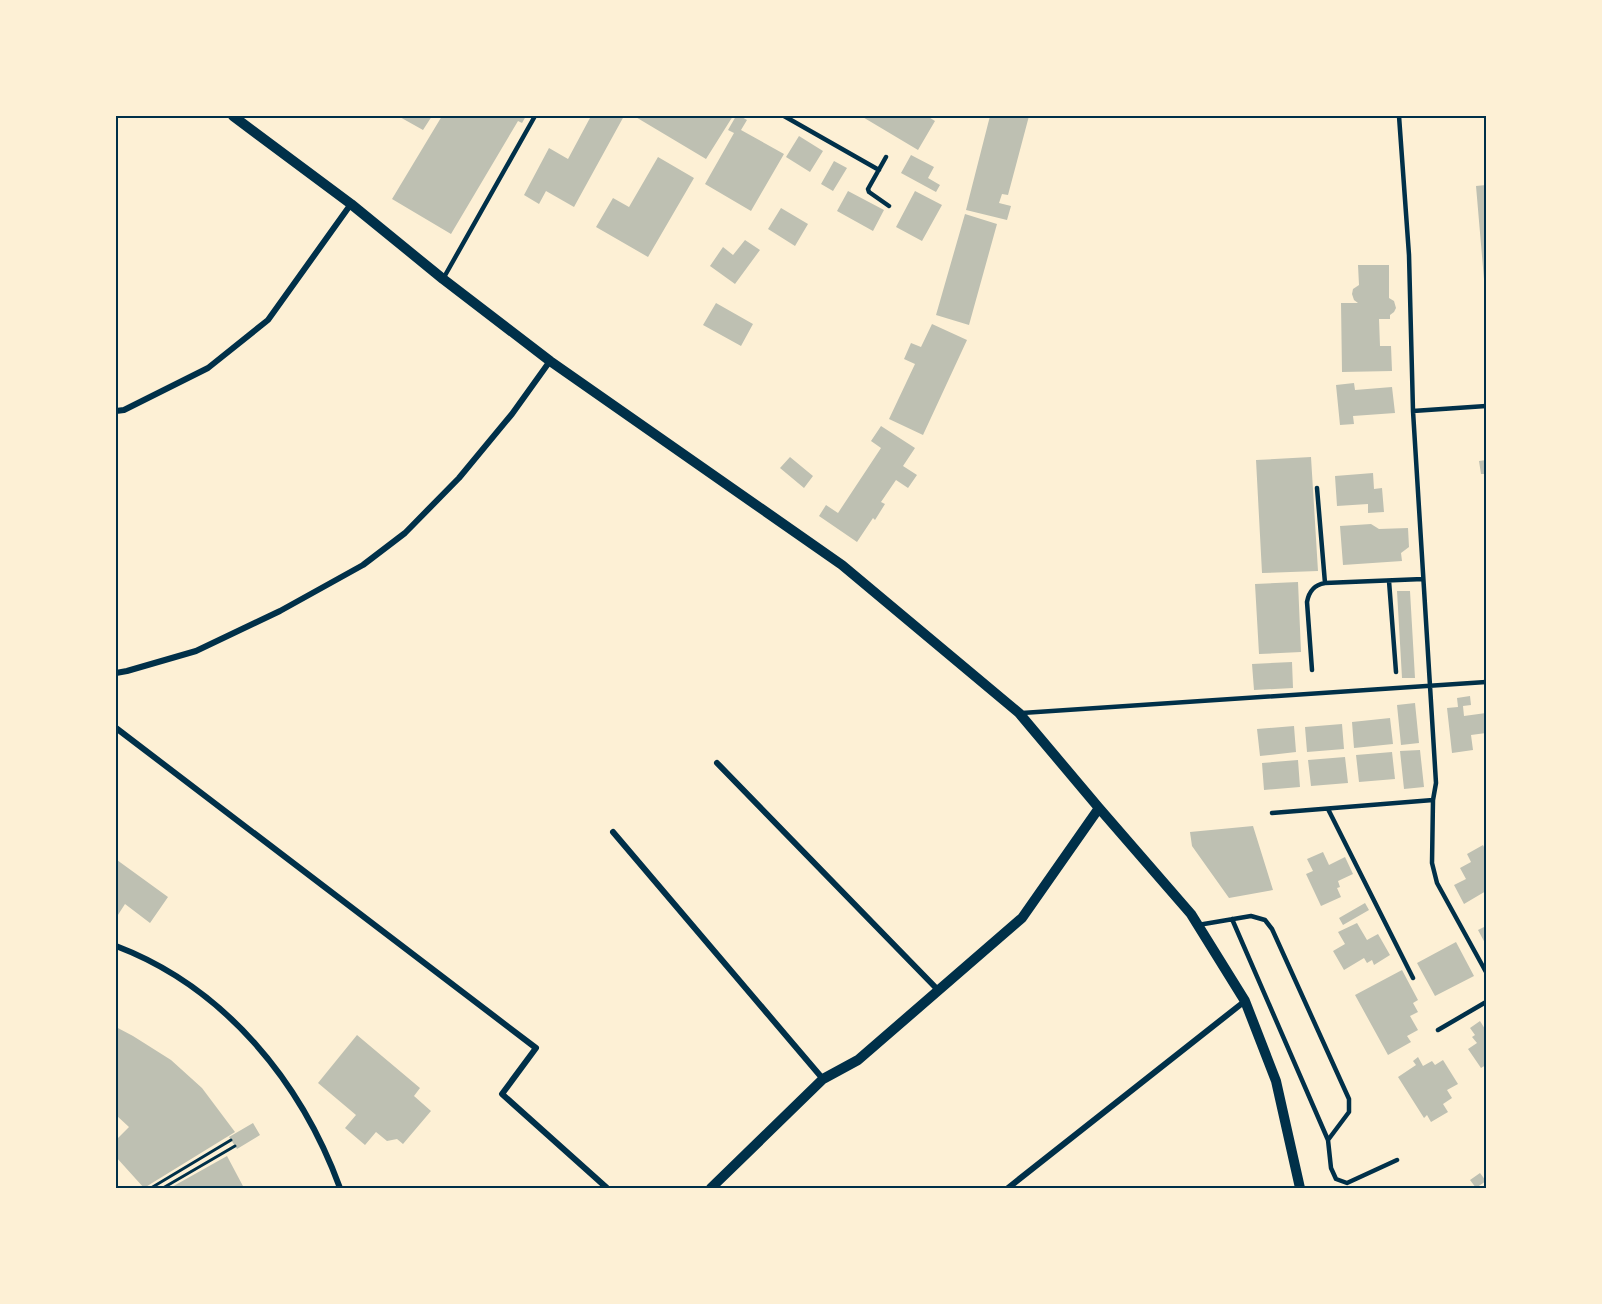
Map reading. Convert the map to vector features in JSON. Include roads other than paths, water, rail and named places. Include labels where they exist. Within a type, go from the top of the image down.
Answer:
[{"type":"street","points":[[233,116],[351,204],[443,279],[550,361],[842,565],[1019,713],[1191,914],[1245,1001],[1276,1081],[1300,1188]]},
{"type":"street","points":[[116,411],[124,410],[208,368],[268,320],[351,204]]},
{"type":"street","points":[[116,673],[196,651],[280,611],[363,565],[405,533],[459,477],[512,414],[550,361]]},
{"type":"street","points":[[116,728],[536,1048],[502,1094],[607,1188]]},
{"type":"street","points":[[717,763],[939,991]]},
{"type":"street","points":[[711,1188],[823,1079],[858,1060],[1022,918],[1099,808]]},
{"type":"street","points":[[613,832],[823,1079]]},
{"type":"street","points":[[116,946],[152,963],[198,991],[239,1027],[267,1057],[306,1114],[340,1188]]},
{"type":"street","points":[[1008,1188],[1245,1001]]},
{"type":"lane","points":[[443,279],[535,116]]},
{"type":"lane","points":[[784,116],[879,170]]},
{"type":"lane","points":[[1399,116],[1409,255],[1413,411],[1436,783],[1433,800],[1432,863],[1437,883],[1486,972]]},
{"type":"lane","points":[[886,157],[868,192],[889,206]]},
{"type":"lane","points":[[1413,411],[1486,406]]},
{"type":"lane","points":[[1317,488],[1325,583]]},
{"type":"lane","points":[[1312,670],[1307,602],[1310,591],[1319,584],[1325,583],[1423,579]]},
{"type":"lane","points":[[1389,580],[1396,672]]},
{"type":"lane","points":[[1019,713],[1486,682]]},
{"type":"lane","points":[[1272,813],[1433,800]]},
{"type":"lane","points":[[1328,809],[1413,978]]},
{"type":"lane","points":[[1198,925],[1251,916],[1265,921],[1272,929],[1349,1099],[1349,1112],[1328,1140]]},
{"type":"lane","points":[[1232,919],[1328,1140],[1331,1168],[1336,1179],[1347,1183],[1397,1160]]},
{"type":"lane","points":[[1438,1030],[1486,1002]]}]
